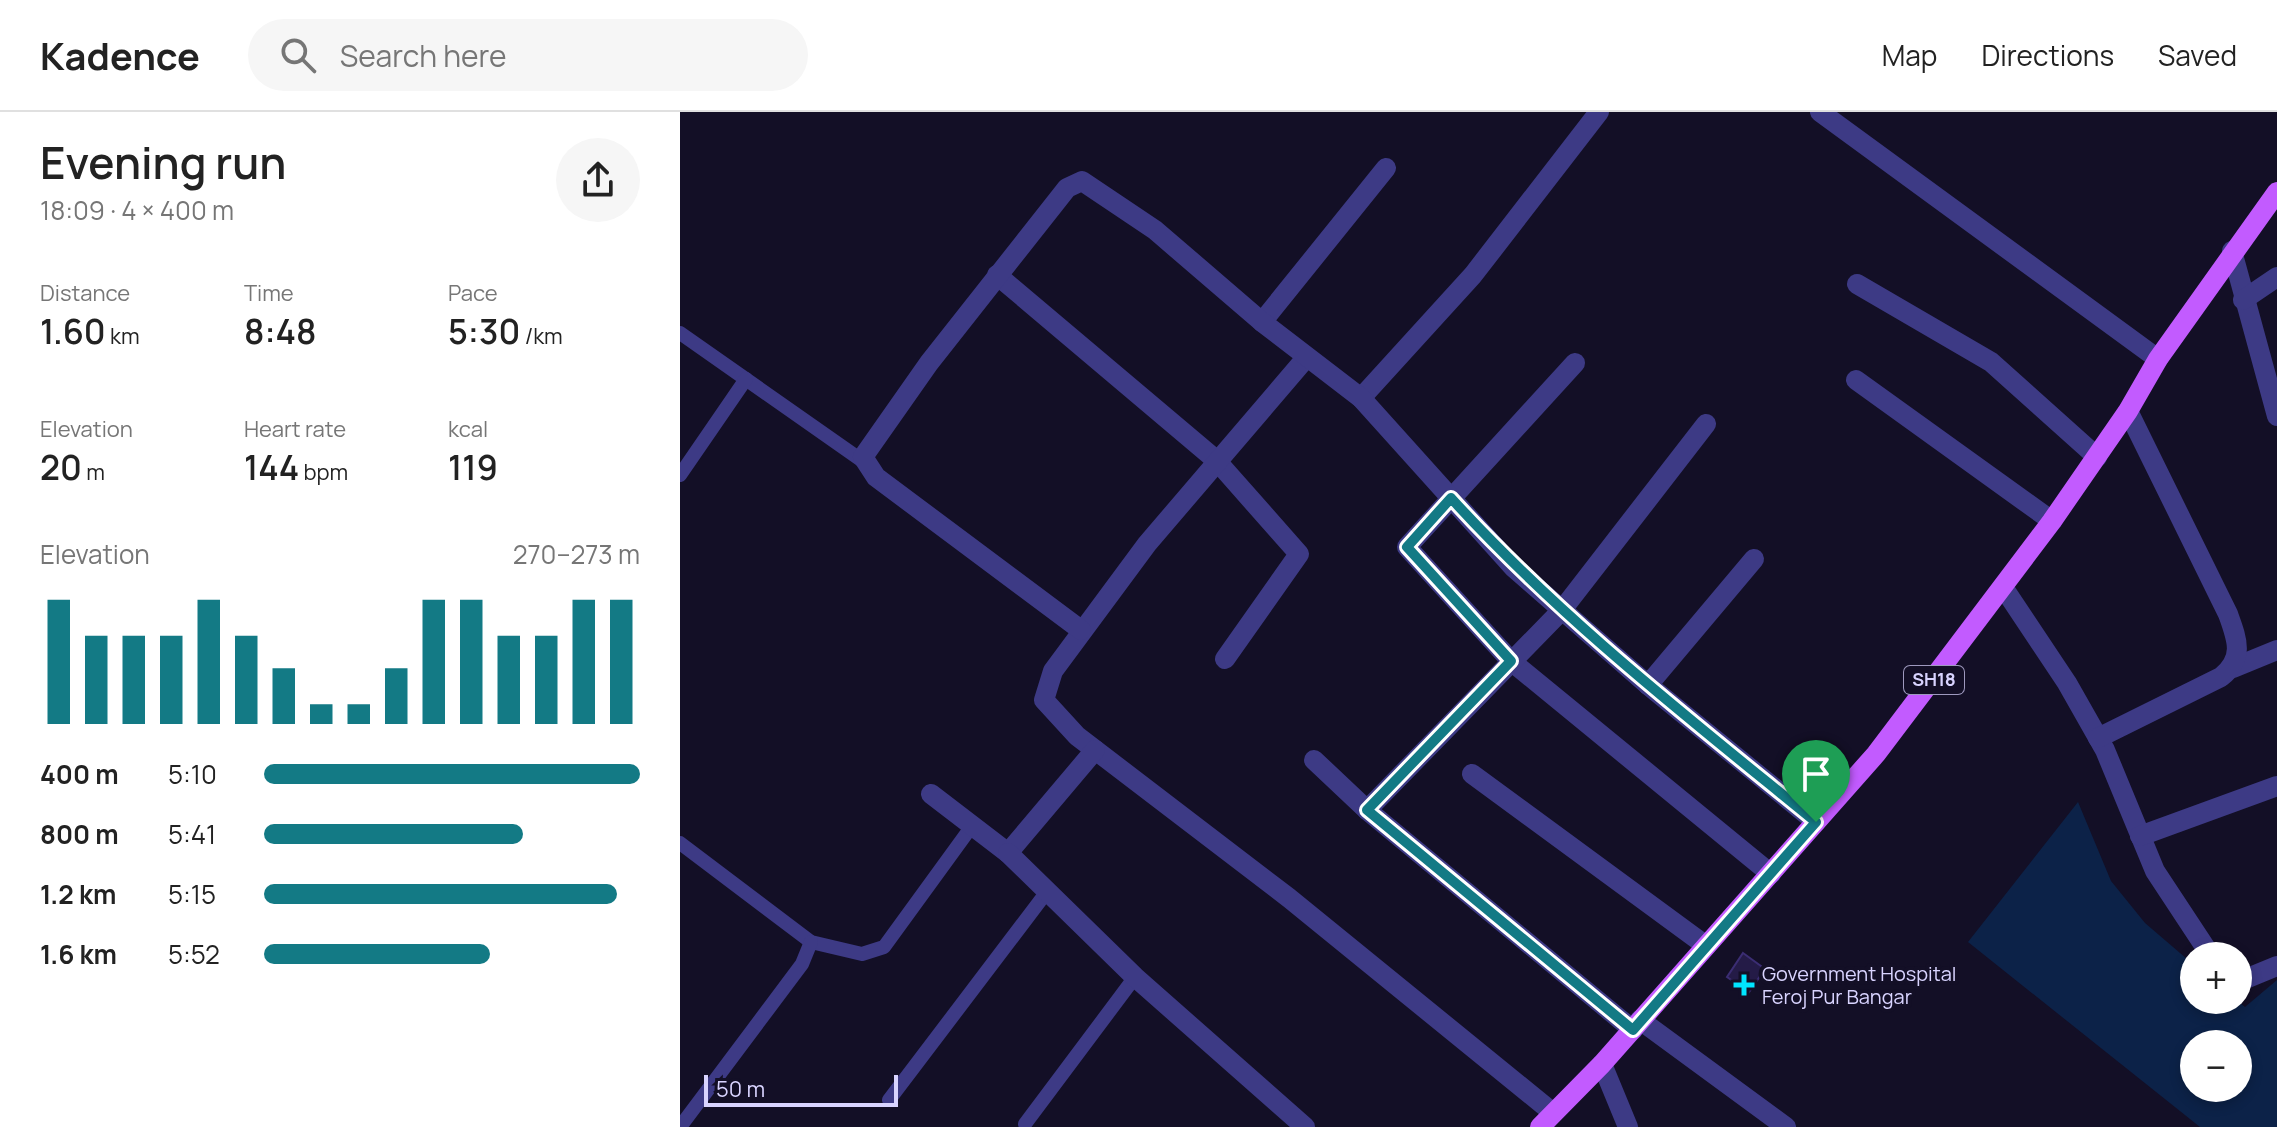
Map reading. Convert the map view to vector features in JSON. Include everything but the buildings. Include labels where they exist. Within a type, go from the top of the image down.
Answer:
[{"type":"main road","name":"SH18","points":[[1546,1120],[1602,1064],[1876,754],[2052,521],[2128,411],[2158,359],[2232,251],[2277,192]]},
{"type":"street","points":[[1361,398],[1473,275],[1599,112]]},
{"type":"street","points":[[1820,112],[2158,359]]},
{"type":"street","points":[[1262,322],[1386,168]]},
{"type":"street","points":[[1081,630],[876,477],[863,457],[997,275],[1067,188],[1082,181],[1155,230],[1306,358],[1361,398],[1514,568],[1648,685],[1816,822]]},
{"type":"street","points":[[2232,251],[2277,416]]},
{"type":"street","points":[[997,275],[1216,460],[1299,554],[1225,659]]},
{"type":"street","points":[[2243,300],[2277,277]]},
{"type":"street","points":[[1857,284],[1991,362],[2097,457]]},
{"type":"street","points":[[1306,358],[1216,460],[1081,630],[1053,671],[1044,700],[1054,714],[1095,750],[1289,898],[1546,1120]]},
{"type":"street","points":[[1575,363],[1407,547],[1511,661],[1771,874]]},
{"type":"street","points":[[1856,380],[2052,521]]},
{"type":"street","points":[[2128,411],[2228,614],[2239,643],[2233,668]]},
{"type":"street","points":[[1367,810],[1562,610],[1706,424]]},
{"type":"street","points":[[1648,685],[1754,559]]},
{"type":"street","points":[[2003,587],[2067,683],[2098,738],[2155,871],[2202,942]]},
{"type":"street","points":[[2098,738],[2171,704],[2233,668],[2277,650]]},
{"type":"street","points":[[1008,853],[1095,750]]},
{"type":"street","points":[[1314,760],[1367,810],[1636,1025],[1786,1127]]},
{"type":"street","points":[[1472,774],[1705,945]]},
{"type":"street","points":[[2140,836],[2277,786]]},
{"type":"street","points":[[931,794],[1008,853],[1135,977],[1305,1127]]},
{"type":"street","points":[[2252,976],[2277,966]]},
{"type":"street","points":[[1602,1064],[1628,1127]]},
{"type":"lane","points":[[680,333],[864,462]]},
{"type":"lane","points":[[680,475],[746,379]]},
{"type":"lane","points":[[680,843],[811,942],[862,954],[884,947],[972,826]]},
{"type":"lane","points":[[889,1100],[1046,893]]},
{"type":"lane","points":[[680,1127],[802,964],[811,942]]},
{"type":"lane","points":[[1025,1124],[1135,977]]},
{"type":"water","points":[[2078,802],[2111,881],[2145,923],[2180,953],[2180,1014],[2252,1014],[2252,1001],[2277,980],[2277,1127],[2200,1127],[1968,942]]},
{"type":"place","name":"Government Hospital Feroj Pur Bangar","points":[[1744,985]]},
{"type":"route","points":[[1451,498],[1514,568],[1648,685],[1816,822],[1633,1030],[1367,810],[1511,661],[1410,553],[1407,547],[1410,540],[1451,498]]}]
